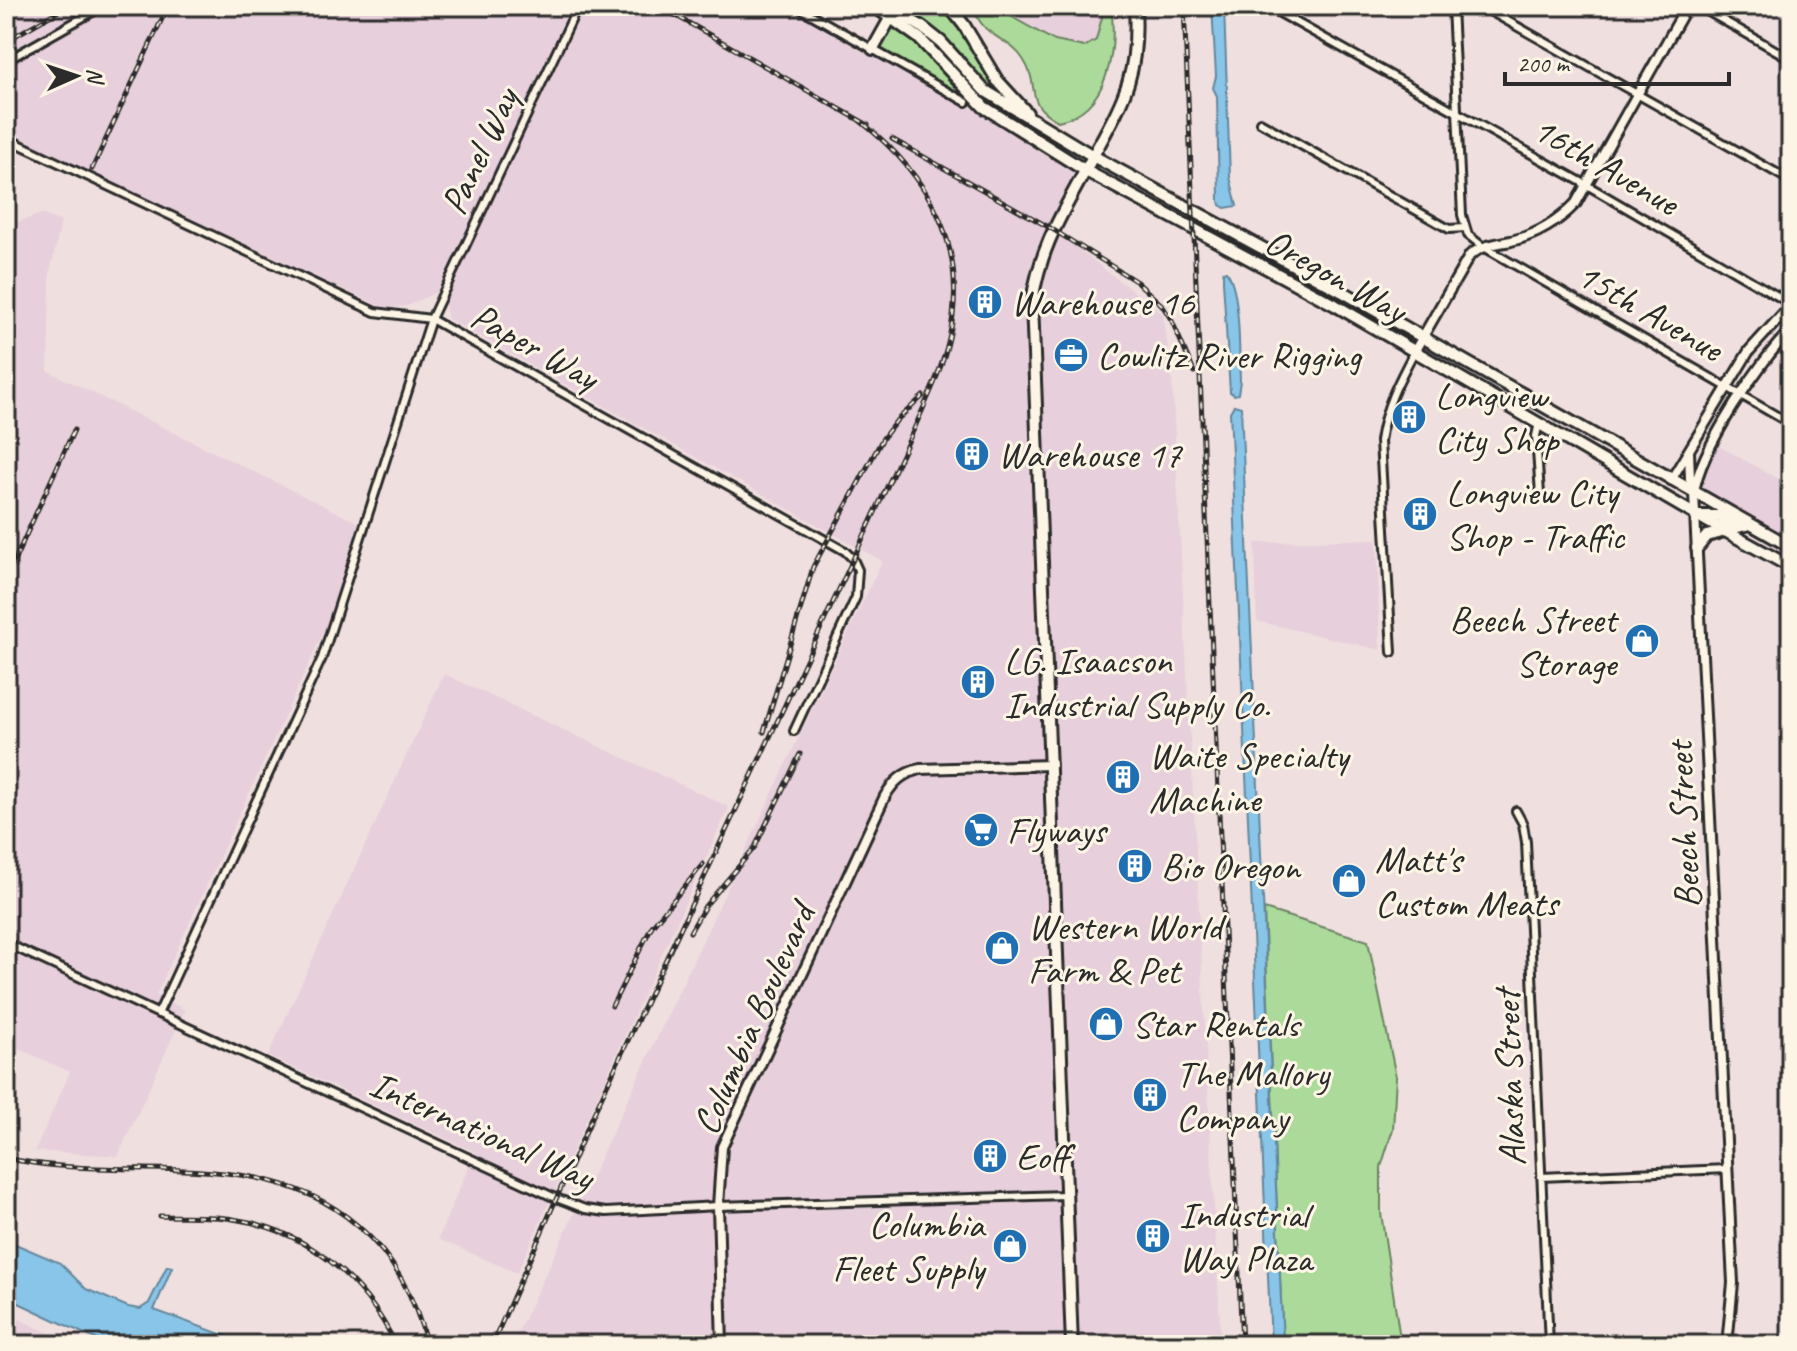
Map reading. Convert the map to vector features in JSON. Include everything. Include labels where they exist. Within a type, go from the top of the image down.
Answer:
[{"type":"main road","name":"Oregon Way","points":[[874,6],[922,27],[941,42],[984,90],[1037,123],[1791,547]]},
{"type":"main road","points":[[949,6],[997,80],[1037,123]]},
{"type":"main road","points":[[1072,1345],[1032,302],[1039,263],[1049,238],[1129,83],[1137,40],[1135,6]]},
{"type":"main road","points":[[873,49],[889,12]]},
{"type":"main road","name":"Oregon Way","points":[[889,12],[919,38],[984,107],[1086,171],[1335,305],[1791,567]]},
{"type":"main road","points":[[1696,515],[1719,516],[1738,527],[1750,524]]},
{"type":"main road","points":[[1697,548],[1707,536],[1724,531]]},
{"type":"street","points":[[6,61],[103,6]]},
{"type":"street","name":"Panel Way","points":[[158,1014],[322,658],[431,319],[578,6]]},
{"type":"street","points":[[796,6],[966,102]]},
{"type":"street","name":"16th Avenue","points":[[1267,6],[1585,184],[1791,305]]},
{"type":"street","points":[[1260,122],[1449,229],[1465,228],[1452,6]]},
{"type":"street","points":[[1481,6],[1791,181]]},
{"type":"street","points":[[1392,652],[1380,441],[1390,396],[1470,255],[1482,246],[1532,235],[1550,226],[1576,203],[1687,6]]},
{"type":"street","points":[[1698,6],[1791,59]]},
{"type":"street","name":"Paper Way","points":[[6,138],[375,312],[431,319],[836,546],[853,559],[858,570],[856,597],[794,731]]},
{"type":"street","name":"15th Avenue","points":[[1465,228],[1473,241],[1791,424]]},
{"type":"street","points":[[1671,480],[1749,351],[1791,305]]},
{"type":"street","name":"Beech Street","points":[[1727,1345],[1733,1292],[1694,493],[1699,468],[1741,396],[1761,364],[1791,330]]},
{"type":"street","points":[[1539,423],[1536,436],[1540,494]]},
{"type":"street","points":[[1690,446],[1690,479],[1694,493]]},
{"type":"street","name":"Columbia Boulevard","points":[[722,1345],[718,1206],[722,1147],[885,796],[898,779],[920,769],[1051,765]]},
{"type":"street","name":"Alaska Street","points":[[1516,811],[1523,824],[1526,842],[1549,1345]]},
{"type":"street","name":"International Way","points":[[6,943],[585,1209],[606,1212],[1066,1195]]},
{"type":"street","points":[[1541,1177],[1727,1169]]},
{"type":"shaded area","points":[[6,6],[574,6],[436,292],[407,306],[384,308],[13,136],[6,130]]},
{"type":"shaded area","points":[[583,6],[794,6],[1086,171],[1052,229],[1163,314],[1172,378],[1221,1345],[512,1345],[882,561],[448,319],[444,299]]},
{"type":"shaded area","points":[[992,6],[1105,6],[1096,41],[1084,47],[1055,41]]},
{"type":"shaded area","points":[[41,214],[61,222],[50,273],[48,371],[371,529],[156,995],[185,1010],[118,1156],[35,1151],[70,1072],[6,1043],[6,226]]},
{"type":"shaded area","points":[[1717,445],[1791,486],[1791,542],[1702,492],[1701,475]]},
{"type":"shaded area","points":[[1377,539],[1380,650],[1257,621],[1255,543]]},
{"type":"shaded area","points":[[444,674],[729,807],[517,1273],[438,1239],[475,1152],[268,1056]]},
{"type":"shaded area","points":[[6,1313],[75,1345],[6,1345]]},
{"type":"green space","points":[[888,6],[949,6],[984,61],[1037,123],[999,101],[941,42]]},
{"type":"green space","points":[[973,6],[992,6],[1055,41],[1084,47],[1096,40],[1105,6],[1111,6],[1110,59],[1099,92],[1089,105],[1075,115],[1058,121],[1047,114],[1036,101],[1023,59],[982,25]]},
{"type":"green space","points":[[891,17],[970,94],[966,102],[873,49]]},
{"type":"green space","points":[[1264,909],[1368,941],[1396,1077],[1393,1129],[1381,1167],[1381,1213],[1401,1345],[1283,1345]]},
{"type":"water","points":[[1212,6],[1224,6],[1230,177],[1237,206],[1225,208],[1219,201]]},
{"type":"water","points":[[1226,271],[1234,291],[1238,323],[1240,381],[1238,394],[1234,395],[1230,392],[1223,281],[1223,272]]},
{"type":"water","points":[[1234,405],[1241,407],[1283,1345],[1271,1345],[1230,412]]},
{"type":"water","points":[[6,1240],[60,1263],[86,1289],[140,1309],[149,1303],[167,1266],[172,1267],[154,1310],[251,1345],[108,1345],[6,1297]]},
{"type":"railway","points":[[6,41],[67,6]]},
{"type":"railway","points":[[92,169],[168,6]]},
{"type":"railway","points":[[659,6],[868,125]]},
{"type":"railway","points":[[1184,6],[1242,1345]]},
{"type":"railway","points":[[492,1345],[594,1113],[914,429],[946,350],[954,305],[954,273],[938,216],[906,164],[859,120]]},
{"type":"railway","points":[[892,139],[1052,229],[1137,282],[1162,305],[1194,372]]},
{"type":"railway","points":[[764,732],[813,567],[883,438],[923,396]]},
{"type":"railway","points":[[6,579],[74,430]]},
{"type":"railway","points":[[690,932],[705,906],[755,847],[800,754]]},
{"type":"railway","points":[[612,1006],[652,926],[703,864]]},
{"type":"railway","points":[[6,1158],[50,1165],[235,1174],[278,1183],[320,1200],[358,1226],[383,1251],[410,1295],[427,1345]]},
{"type":"railway","points":[[160,1216],[233,1219],[260,1225],[309,1246],[350,1279],[383,1321],[396,1345]]},
{"type":"place","name":"Warehouse 16","points":[[985,302]]},
{"type":"place","name":"Cowlitz River Rigging","points":[[1071,355]]},
{"type":"place","name":"Longview City Shop","points":[[1409,417]]},
{"type":"place","name":"Warehouse 17","points":[[972,454]]},
{"type":"place","name":"Longview City Shop - Traffic","points":[[1420,514]]},
{"type":"place","name":"Beech Street Storage","points":[[1642,641]]},
{"type":"place","name":"LG. Isaacson Industrial Supply Co.","points":[[978,682]]},
{"type":"place","name":"Waite Specialty Machine","points":[[1123,777]]},
{"type":"place","name":"Flyways","points":[[981,830]]},
{"type":"place","name":"Bio Oregon","points":[[1135,866]]},
{"type":"place","name":"Matt's Custom Meats","points":[[1349,881]]},
{"type":"place","name":"Western World Farm & Pet","points":[[1002,948]]},
{"type":"place","name":"Star Rentals","points":[[1106,1024]]},
{"type":"place","name":"The Mallory Company","points":[[1150,1095]]},
{"type":"place","name":"Eoff","points":[[990,1156]]},
{"type":"place","name":"Industrial Way Plaza","points":[[1153,1236]]},
{"type":"place","name":"Columbia Fleet Supply","points":[[1010,1246]]}]
